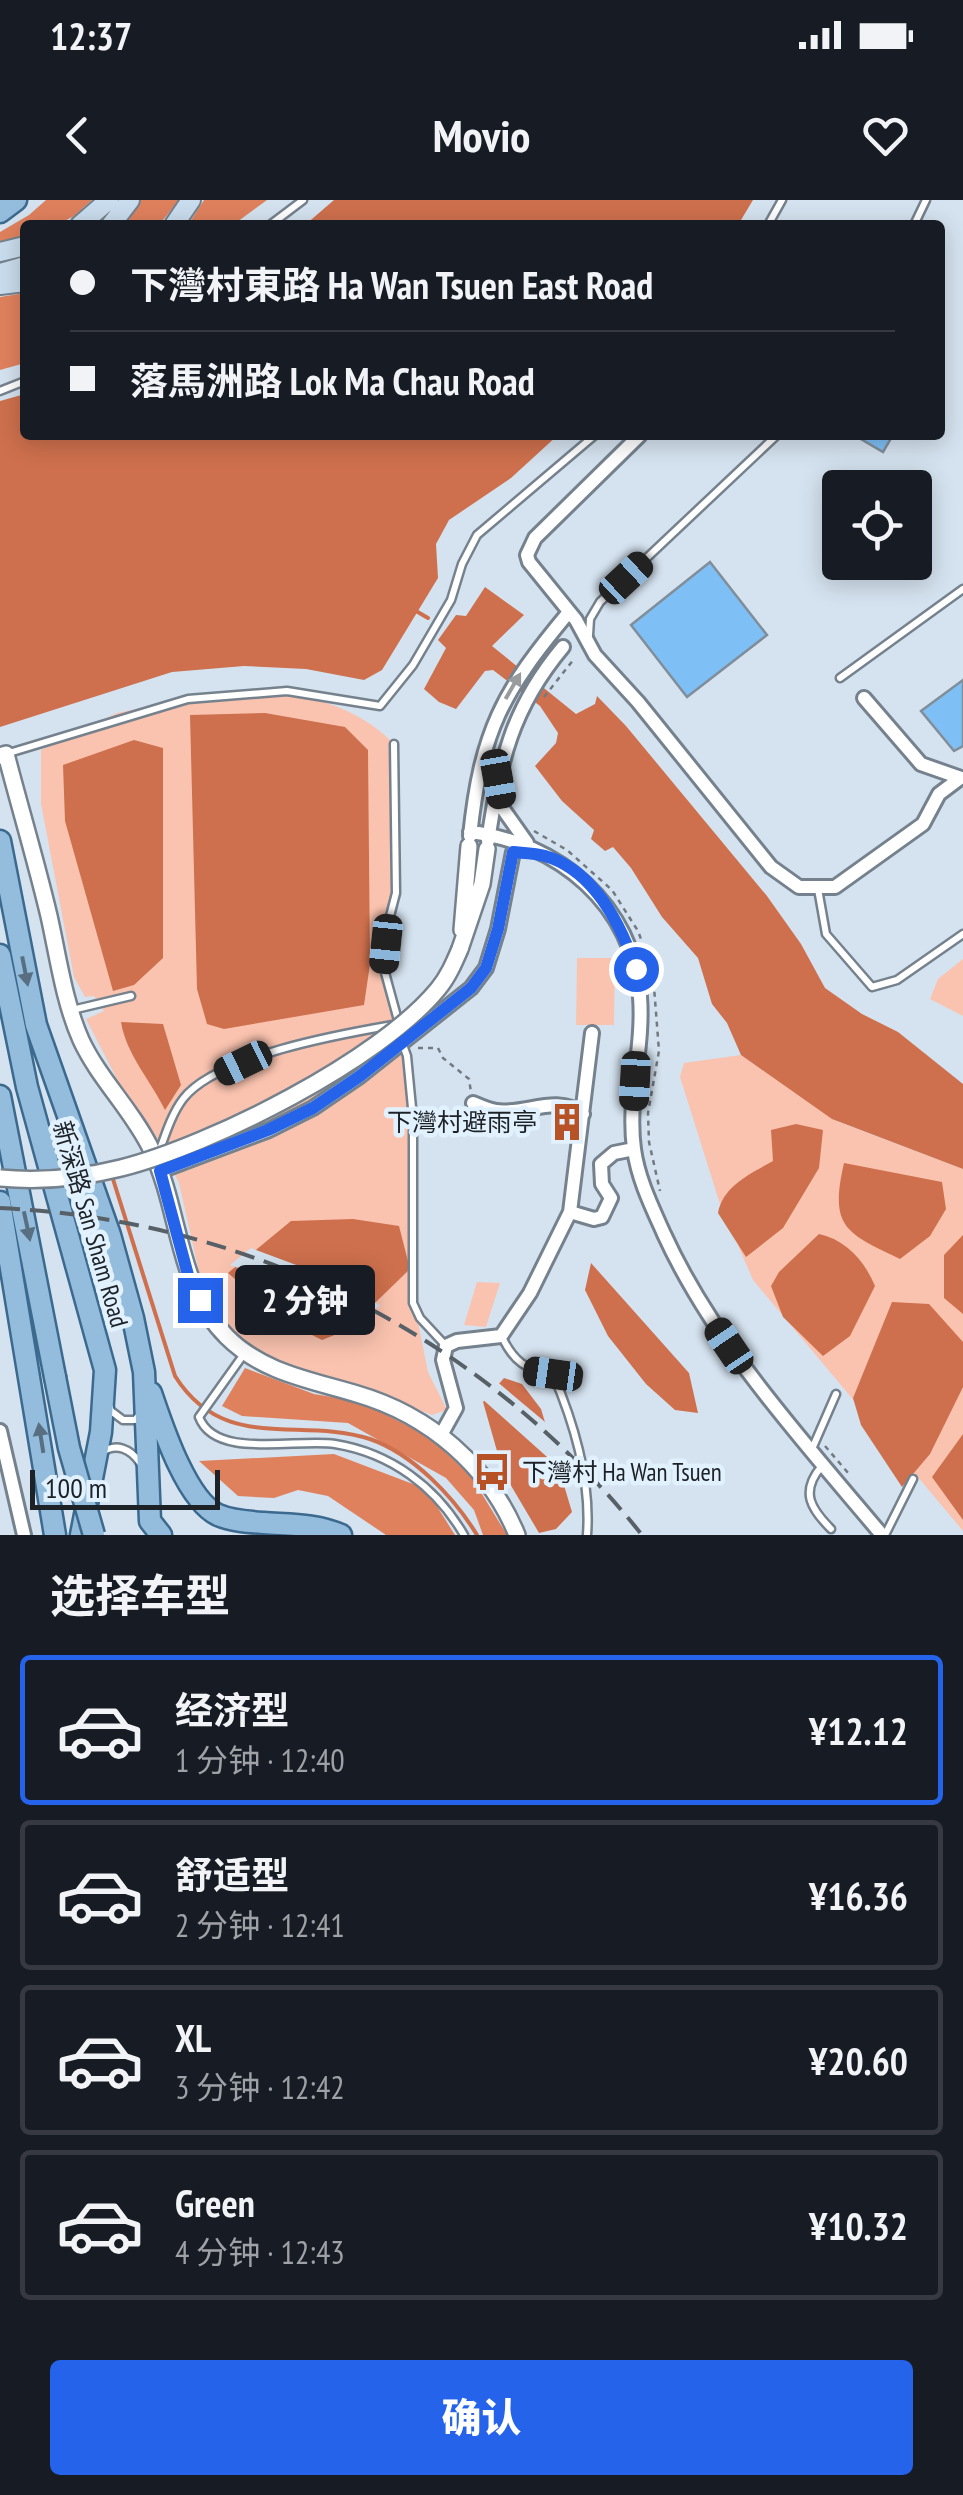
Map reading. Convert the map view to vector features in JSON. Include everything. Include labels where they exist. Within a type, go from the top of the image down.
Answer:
[{"type":"main road","points":[[0,212],[16,200]]},
{"type":"main road","points":[[86,220],[109,200]]},
{"type":"main road","points":[[114,220],[130,200]]},
{"type":"main road","name":"新深路 San Sham Road","points":[[0,841],[36,1025],[110,1235],[144,1372],[168,1443],[200,1500],[216,1514],[245,1521],[323,1527],[341,1535]]},
{"type":"main road","name":"新深路 San Sham Road","points":[[0,955],[27,1088],[98,1339],[106,1394],[81,1535]]},
{"type":"main road","points":[[0,1096],[69,1448],[94,1535]]},
{"type":"main road","points":[[0,1202],[55,1535]]},
{"type":"main road","name":"新深路 San Sham Road","points":[[144,1372],[150,1521],[160,1535]]},
{"type":"main road","points":[[51,1509],[63,1535]]},
{"type":"street","points":[[635,440],[536,538],[529,562],[569,612],[596,655],[771,867],[799,888],[835,887],[923,824],[940,794],[961,778]]},
{"type":"street","points":[[473,882],[470,839],[477,778],[486,743],[515,682],[569,612]]},
{"type":"street","points":[[0,1178],[70,1178],[124,1167],[246,1118],[326,1075],[412,1016],[441,986],[460,949],[473,882],[488,841],[502,756],[525,699],[563,646]]},
{"type":"street","points":[[864,698],[921,764],[961,778]]},
{"type":"street","points":[[3,755],[26,824],[70,1010],[82,1042],[150,1147],[194,1288],[217,1327],[244,1352],[294,1377],[390,1406],[441,1436],[488,1484],[517,1535]]},
{"type":"street","points":[[498,779],[503,809],[528,844],[544,856]]},
{"type":"street","points":[[488,841],[503,835],[567,866],[605,904],[619,925],[636,969],[640,998],[634,1149],[646,1194],[698,1299],[729,1346],[884,1535]]},
{"type":"street","points":[[470,839],[488,841],[513,852],[544,856]]},
{"type":"street","points":[[158,1166],[268,1130],[313,1108],[360,1076],[403,1033],[471,988],[486,968],[513,852]]},
{"type":"street","points":[[441,1436],[456,1408],[442,1360],[446,1346],[501,1336],[530,1293],[570,1212],[592,1033]]},
{"type":"street","points":[[473,1103],[496,1111],[526,1110],[547,1103],[574,1108],[583,1114]]},
{"type":"street","points":[[570,1212],[587,1218],[602,1217],[612,1198],[602,1184],[601,1164],[614,1153],[634,1149]]},
{"type":"street","points":[[0,1432],[24,1535]]},
{"type":"lane","points":[[277,220],[303,200]]},
{"type":"lane","points":[[3,755],[188,699],[287,690],[380,706],[413,665],[435,628],[477,535],[589,440]]},
{"type":"lane","points":[[596,655],[588,628],[600,602],[772,440]]},
{"type":"lane","points":[[840,678],[963,590]]},
{"type":"lane","points":[[394,744],[396,893],[384,968],[403,1033],[413,1118],[413,1303],[420,1318],[446,1346]]},
{"type":"lane","points":[[818,889],[826,934],[872,986],[897,980],[963,934]]},
{"type":"lane","points":[[70,1010],[130,996]]},
{"type":"lane","points":[[158,1166],[167,1128],[186,1095],[206,1081],[243,1063],[308,1042],[403,1033]]},
{"type":"lane","points":[[501,1336],[512,1358],[532,1371],[553,1374],[559,1387],[576,1440],[588,1515],[587,1535]]},
{"type":"lane","points":[[244,1352],[199,1418],[204,1429],[215,1438],[234,1443],[338,1444],[397,1467],[425,1484],[464,1535]]},
{"type":"lane","points":[[106,1394],[111,1411],[122,1420],[136,1420],[145,1408]]},
{"type":"lane","points":[[812,1449],[836,1394]]},
{"type":"lane","points":[[96,1457],[108,1448],[122,1447],[134,1454],[148,1474]]},
{"type":"lane","points":[[824,1464],[810,1486],[808,1500],[831,1529]]},
{"type":"lane","points":[[884,1535],[913,1480]]},
{"type":"path","points":[[542,700],[574,659]]},
{"type":"path","points":[[427,1048],[438,1048],[443,1058],[469,1079],[473,1103]]},
{"type":"shaded area","points":[[46,200],[92,200],[66,220],[20,220]]},
{"type":"shaded area","points":[[140,200],[179,200],[163,220],[129,220]]},
{"type":"shaded area","points":[[204,200],[267,200],[240,220],[191,220]]},
{"type":"shaded area","points":[[334,200],[753,200],[741,220],[311,220]]},
{"type":"shaded area","points":[[20,220],[20,238],[0,242],[0,232]]},
{"type":"shaded area","points":[[20,294],[20,364],[0,370],[0,297]]},
{"type":"shaded area","points":[[20,395],[20,440],[553,440],[511,478],[449,520],[436,544],[438,578],[382,670],[364,680],[306,669],[244,666],[172,672],[0,727],[0,401]]},
{"type":"shaded area","points":[[485,587],[524,615],[492,646],[576,714],[595,704],[597,696],[767,896],[801,944],[825,988],[862,1014],[898,1032],[963,1084],[963,1169],[832,1119],[741,1055],[727,1023],[712,1004],[698,958],[662,917],[631,868],[613,847],[605,851],[591,839],[594,830],[562,801],[535,766],[556,743],[558,733],[540,706],[493,670],[485,671],[456,709],[439,702],[424,689],[446,648],[438,640],[456,615],[466,616]]},
{"type":"shaded area","points":[[224,691],[315,700],[357,716],[394,744],[396,893],[389,920],[389,976],[403,1016],[413,1118],[413,1297],[428,1372],[447,1410],[432,1415],[365,1389],[274,1364],[226,1329],[201,1280],[179,1183],[86,1019],[104,1011],[94,996],[85,997],[74,977],[41,804],[41,750],[117,713]]},
{"type":"shaded area","points":[[265,713],[345,727],[368,750],[370,964],[364,1005],[224,1029],[207,1024],[197,989],[190,715]]},
{"type":"shaded area","points":[[134,740],[163,748],[163,958],[134,985],[113,991],[65,821],[63,765]]},
{"type":"shaded area","points":[[577,958],[615,958],[614,1025],[576,1025]]},
{"type":"shaded area","points":[[963,959],[963,1016],[930,999],[938,979]]},
{"type":"shaded area","points":[[121,1022],[163,1024],[181,1085],[165,1110],[133,1056]]},
{"type":"shaded area","points":[[741,1055],[839,1122],[963,1169],[963,1531],[753,1280],[720,1204],[680,1077],[684,1063]]},
{"type":"shaded area","points":[[796,1124],[823,1130],[819,1168],[783,1228],[746,1257],[718,1213],[721,1204],[739,1182],[773,1161],[771,1130]]},
{"type":"shaded area","points":[[844,1163],[942,1182],[946,1209],[930,1236],[900,1259],[855,1234],[841,1215]]},
{"type":"shaded area","points":[[353,1219],[399,1226],[410,1269],[347,1330],[322,1340],[280,1319],[228,1273],[291,1221]]},
{"type":"shaded area","points":[[819,1234],[853,1252],[875,1286],[850,1336],[823,1356],[783,1317],[771,1286],[779,1272]]},
{"type":"shaded area","points":[[963,1235],[963,1314],[944,1298],[944,1255]]},
{"type":"shaded area","points":[[591,1263],[689,1373],[698,1413],[675,1410],[646,1384],[608,1336],[585,1290]]},
{"type":"shaded area","points":[[477,1282],[500,1283],[486,1327],[464,1325]]},
{"type":"shaded area","points":[[892,1302],[929,1304],[963,1342],[963,1387],[930,1454],[902,1487],[861,1425],[853,1398]]},
{"type":"shaded area","points":[[245,1368],[314,1394],[361,1402],[428,1436],[471,1476],[507,1535],[483,1535],[474,1510],[446,1478],[348,1423],[242,1416],[222,1406]]},
{"type":"shaded area","points":[[504,1378],[522,1384],[541,1409],[572,1512],[556,1529],[539,1533],[503,1472],[483,1402]]},
{"type":"shaded area","points":[[963,1434],[963,1520],[932,1477]]},
{"type":"shaded area","points":[[334,1454],[426,1489],[455,1535],[386,1535],[328,1496],[298,1490],[274,1498],[238,1496],[199,1461]]},
{"type":"pier","points":[[251,1248],[307,1269],[380,1305],[362,1322],[230,1265]]},
{"type":"pier","points":[[495,1380],[551,1427],[565,1473],[480,1397]]},
{"type":"building","points":[[863,440],[890,440],[883,452]]},
{"type":"building","points":[[710,562],[767,635],[687,697],[631,625]]},
{"type":"building","points":[[963,680],[963,746],[954,751],[921,711]]},
{"type":"waterway","points":[[416,611],[428,618]]},
{"type":"waterway","points":[[112,1176],[175,1376],[195,1400],[216,1416],[240,1424],[343,1433],[386,1446],[431,1478],[477,1535]]},
{"type":"railway","points":[[0,1208],[94,1217],[185,1236],[273,1265],[357,1302],[436,1348],[511,1402],[579,1465],[642,1535]]},
{"type":"place","name":"下灣村避雨亭","points":[[567,1122]]},
{"type":"place","name":"下灣村 Ha Wan Tsuen","points":[[492,1472]]},
{"type":"route","points":[[200,1300],[188,1275],[160,1171],[268,1130],[313,1108],[471,988],[486,968],[513,852],[545,856],[567,866],[592,888],[619,925],[636,969]]}]
